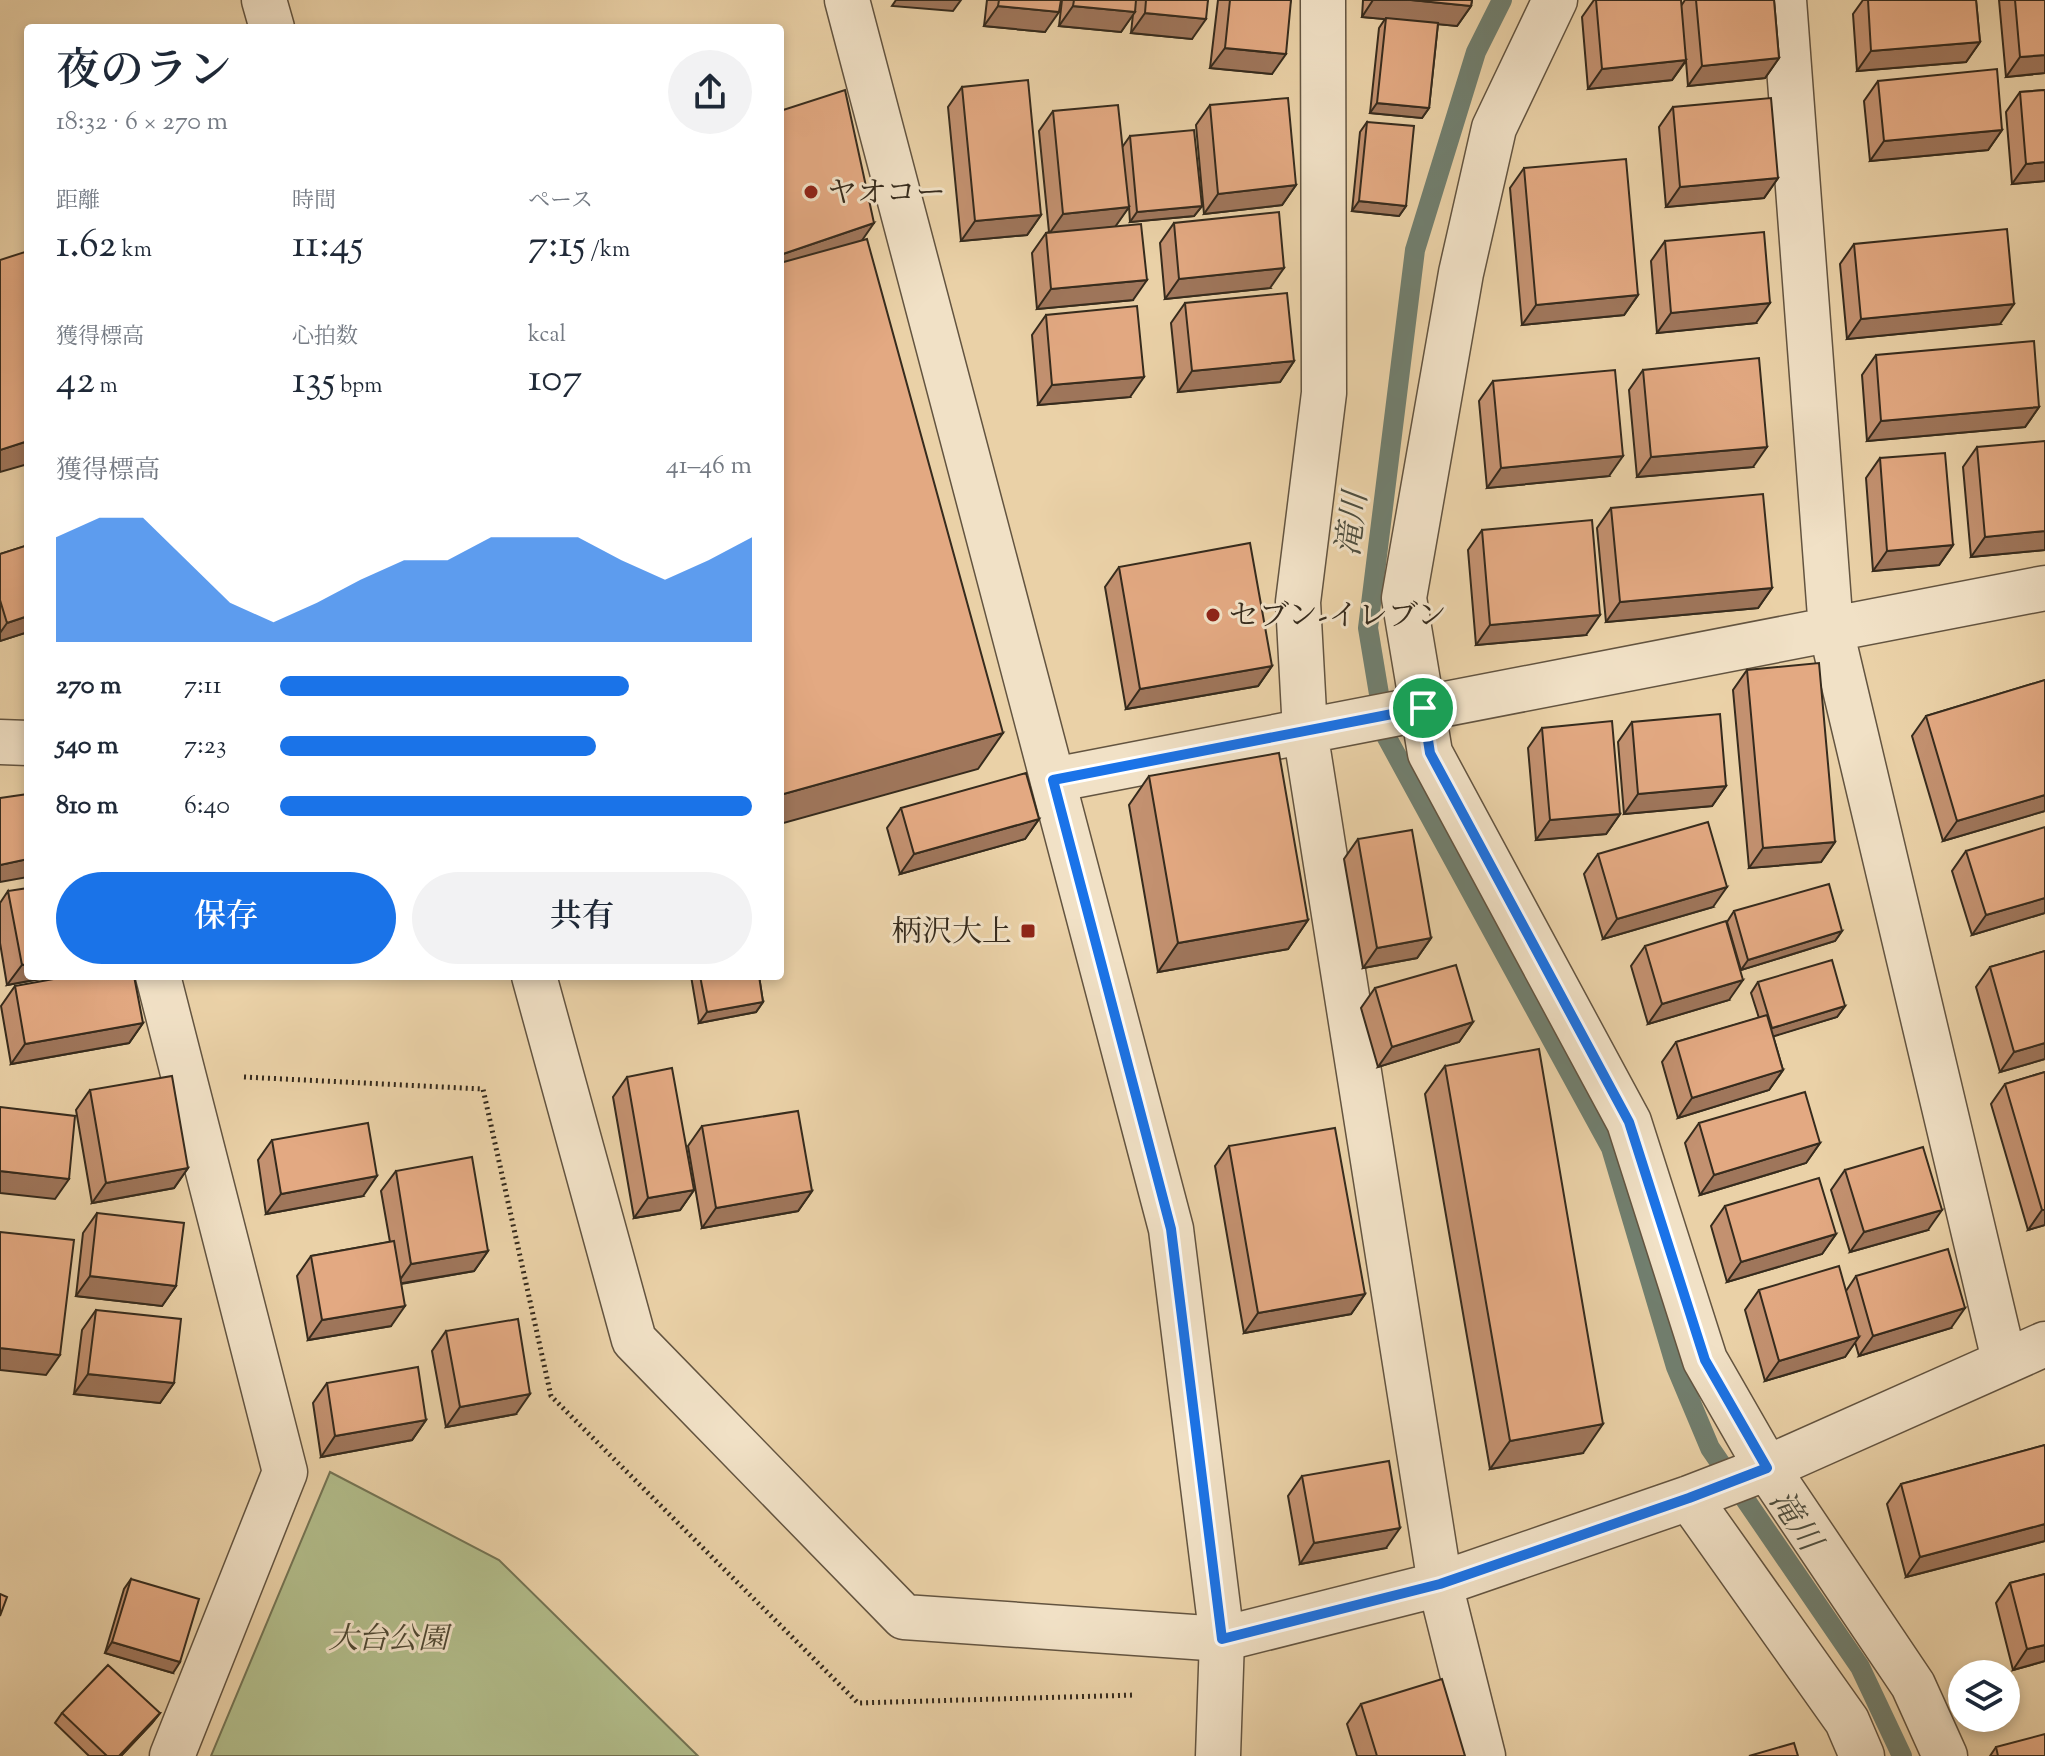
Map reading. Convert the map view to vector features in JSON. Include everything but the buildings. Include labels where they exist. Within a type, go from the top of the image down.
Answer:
[{"type":"street","points":[[264,0],[271,24]]},
{"type":"street","points":[[847,0],[1171,1229],[1222,1639],[1218,1756]]},
{"type":"street","points":[[1323,0],[1324,393],[1298,602],[1305,731],[1440,1584],[1483,1756]]},
{"type":"street","points":[[1555,0],[1494,128],[1461,273],[1404,598],[1430,753],[1629,1122],[1705,1360],[1767,1468],[1913,1685],[1945,1756]]},
{"type":"street","points":[[1784,0],[1831,630],[2004,1360]]},
{"type":"street","points":[[1053,780],[2045,588]]},
{"type":"street","points":[[0,742],[24,743]]},
{"type":"street","points":[[159,980],[285,1472],[172,1756]]},
{"type":"street","points":[[535,980],[634,1340],[904,1617],[1222,1639],[1440,1584],[1689,1498],[1767,1468],[2045,1344]]},
{"type":"street","points":[[1689,1498],[1847,1721],[1862,1756]]},
{"type":"green space","name":"大台公園","points":[[330,1472],[499,1560],[698,1756],[211,1756]]},
{"type":"waterway","name":"滝川","points":[[1502,0],[1476,52],[1415,250],[1368,628],[1386,736],[1611,1148],[1676,1367],[1710,1448],[1860,1667],[1902,1756]]},
{"type":"place","name":"ヤオコー","points":[[811,192]]},
{"type":"place","name":"セブン-イレブン","points":[[1213,615]]},
{"type":"place","name":"柄沢大上","points":[[1028,931]]},
{"type":"route","points":[[1423,708],[1430,753],[1629,1122],[1705,1360],[1767,1468],[1440,1584],[1222,1639],[1171,1229],[1053,780],[1423,708]]}]
